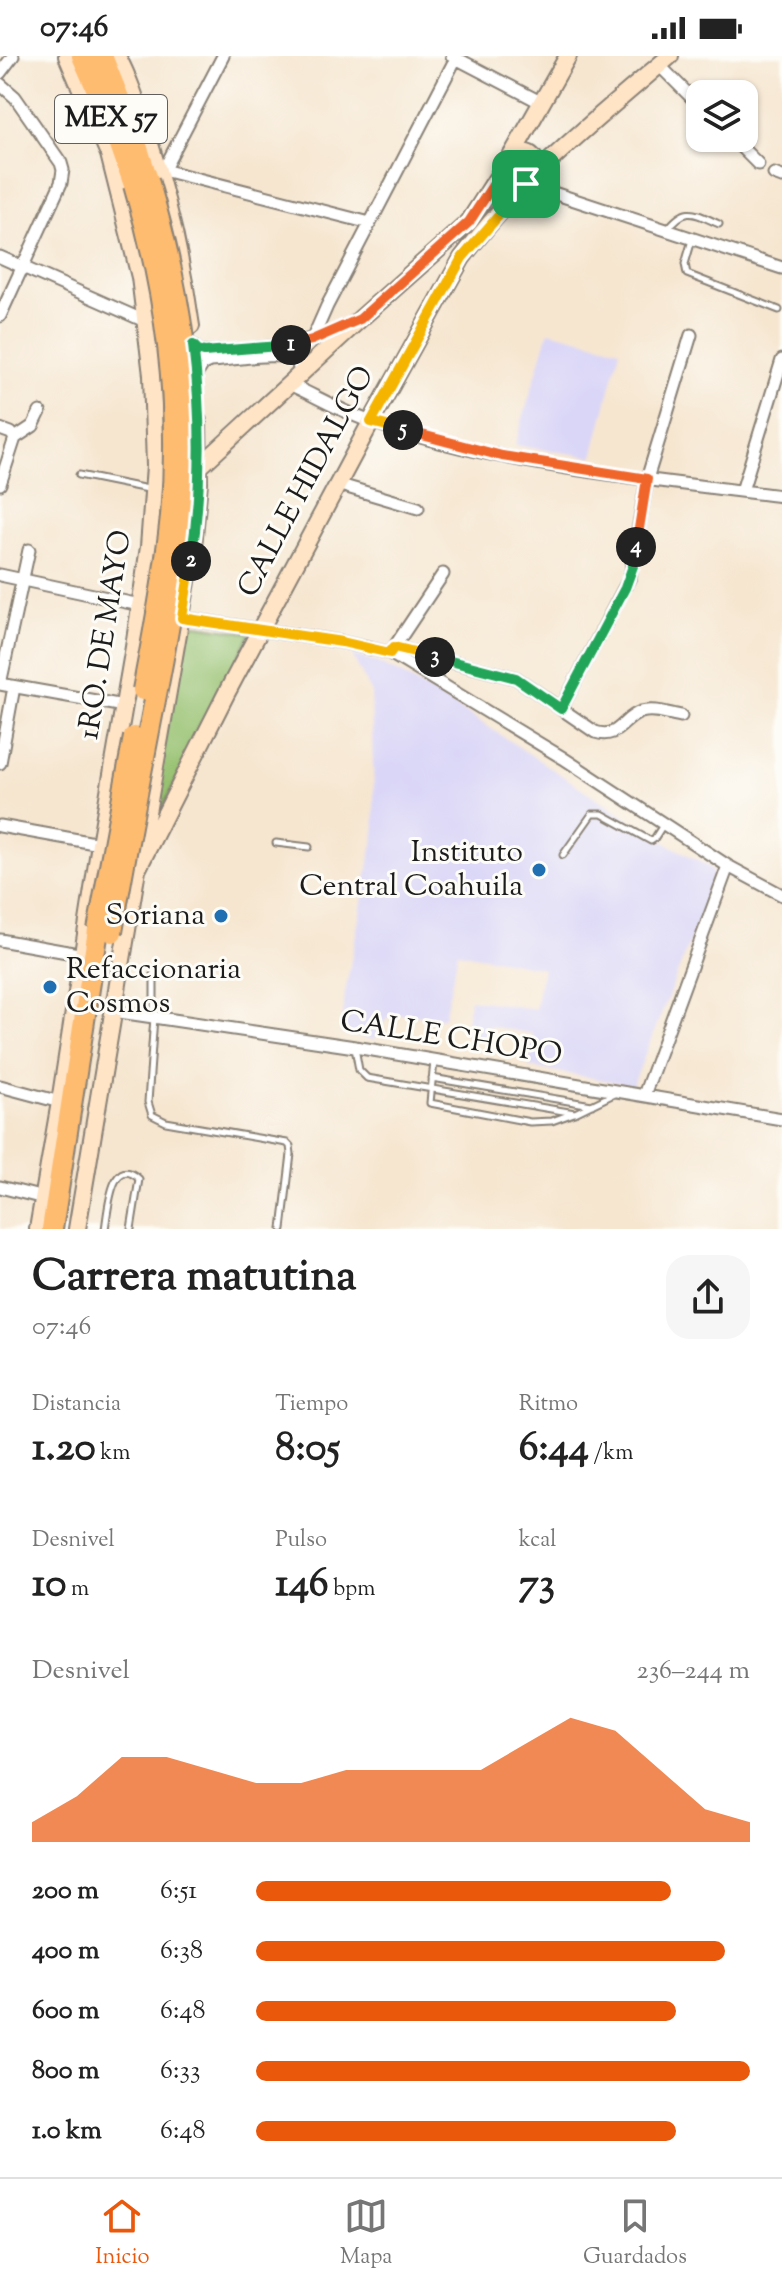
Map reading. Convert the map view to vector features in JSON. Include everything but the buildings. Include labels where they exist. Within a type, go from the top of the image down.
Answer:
[{"type":"highway","name":"MEX 57","points":[[82,56],[116,133],[152,178]]},
{"type":"highway","name":"MEX 57","points":[[65,1229],[75,1130],[105,931],[173,605],[184,533],[188,473],[185,357],[170,264],[152,178],[102,56]]},
{"type":"highway","name":"MEX 57","points":[[52,1229],[75,1130]]},
{"type":"main road","name":"1RO. DE MAYO","points":[[38,1229],[140,605],[154,490],[152,375],[147,322],[131,236],[109,154],[67,56]]},
{"type":"main road","points":[[77,1229],[135,877],[182,618],[193,547],[200,467],[196,375],[183,271],[152,178],[133,91],[117,56]]},
{"type":"main road","points":[[154,490],[184,478],[200,467],[469,222],[568,56]]},
{"type":"main road","points":[[509,159],[511,178],[526,184],[664,61]]},
{"type":"main road","points":[[509,159],[521,151],[531,153],[539,171]]},
{"type":"main road","name":"CALLE HIDALGO","points":[[135,877],[337,484],[451,277],[475,241],[526,184]]},
{"type":"main road","points":[[154,432],[162,440],[179,444],[194,438],[198,431]]},
{"type":"street","points":[[0,73],[13,56]]},
{"type":"street","points":[[223,56],[152,178],[370,223]]},
{"type":"street","points":[[312,340],[455,57],[542,103]]},
{"type":"street","points":[[664,61],[686,88]]},
{"type":"street","points":[[0,84],[15,97],[61,163],[63,176],[0,316]]},
{"type":"street","points":[[746,152],[758,164]]},
{"type":"street","points":[[526,184],[782,268]]},
{"type":"street","points":[[0,257],[147,322]]},
{"type":"street","points":[[193,345],[204,352],[251,350],[312,340],[360,319]]},
{"type":"street","points":[[561,709],[630,577],[647,479],[691,335]]},
{"type":"street","points":[[196,375],[203,364],[210,361],[294,357],[297,359],[294,379],[371,422],[502,456],[782,496]]},
{"type":"street","points":[[742,491],[782,360]]},
{"type":"street","points":[[0,484],[15,438],[36,423],[40,412]]},
{"type":"street","points":[[0,429],[15,438]]},
{"type":"street","points":[[337,484],[418,508]]},
{"type":"street","points":[[29,550],[0,684],[124,706]]},
{"type":"street","points":[[392,650],[443,574]]},
{"type":"street","points":[[0,575],[140,605]]},
{"type":"street","points":[[182,618],[392,650],[516,678],[601,734],[614,732],[642,712],[681,716]]},
{"type":"street","points":[[392,650],[728,866],[782,895]]},
{"type":"street","points":[[0,763],[14,687]]},
{"type":"street","points":[[0,826],[100,844]]},
{"type":"street","points":[[644,1095],[728,866]]},
{"type":"street","points":[[0,940],[84,955]]},
{"type":"street","name":"CALLE CHOPO","points":[[113,1011],[355,1047],[782,1119]]},
{"type":"street","points":[[0,1086],[60,1102]]},
{"type":"street","points":[[0,1187],[44,1198]]},
{"type":"lane","points":[[666,230],[684,213],[697,214],[719,224]]},
{"type":"lane","points":[[693,239],[685,264],[687,274],[779,310]]},
{"type":"lane","points":[[79,475],[154,490]]},
{"type":"lane","points":[[563,855],[592,814],[602,814],[651,841],[664,824]]},
{"type":"lane","points":[[276,843],[309,847]]},
{"type":"lane","points":[[154,969],[148,1102],[152,1115],[166,1122],[287,1143],[291,1154],[282,1229]]},
{"type":"lane","points":[[355,1047],[359,1070],[367,1078],[575,1113]]},
{"type":"lane","points":[[435,1060],[430,1103],[530,1122],[552,1121],[620,1091]]},
{"type":"lane","points":[[432,1078],[592,1105]]},
{"type":"lane","points":[[105,1229],[115,1178],[133,1174],[139,1179],[131,1229]]},
{"type":"shaded area","points":[[549,331],[620,349],[593,457],[515,445]]},
{"type":"shaded area","name":"Instituto Central Coahuila","points":[[352,655],[401,674],[470,715],[656,837],[709,867],[713,873],[712,886],[633,1085],[529,1067],[533,1034],[489,1026],[486,1039],[464,1035],[470,999],[535,1009],[543,968],[458,952],[444,1018],[392,1015],[374,1040],[341,1034],[345,993],[375,833],[371,692]]},
{"type":"green space","points":[[185,623],[251,633],[146,841]]},
{"type":"place","name":"Instituto Central Coahuila","points":[[539,870]]},
{"type":"place","name":"Soriana","points":[[221,916]]},
{"type":"place","name":"Refaccionaria Cosmos","points":[[50,987]]},
{"type":"route","points":[[506,165],[511,178],[526,184],[462,258],[371,422],[502,456],[647,479],[630,577],[561,709],[525,683],[494,671],[394,647],[390,653],[342,642],[182,618],[193,547],[200,467],[193,345],[204,352],[297,344],[360,319],[469,222],[506,165]]}]
